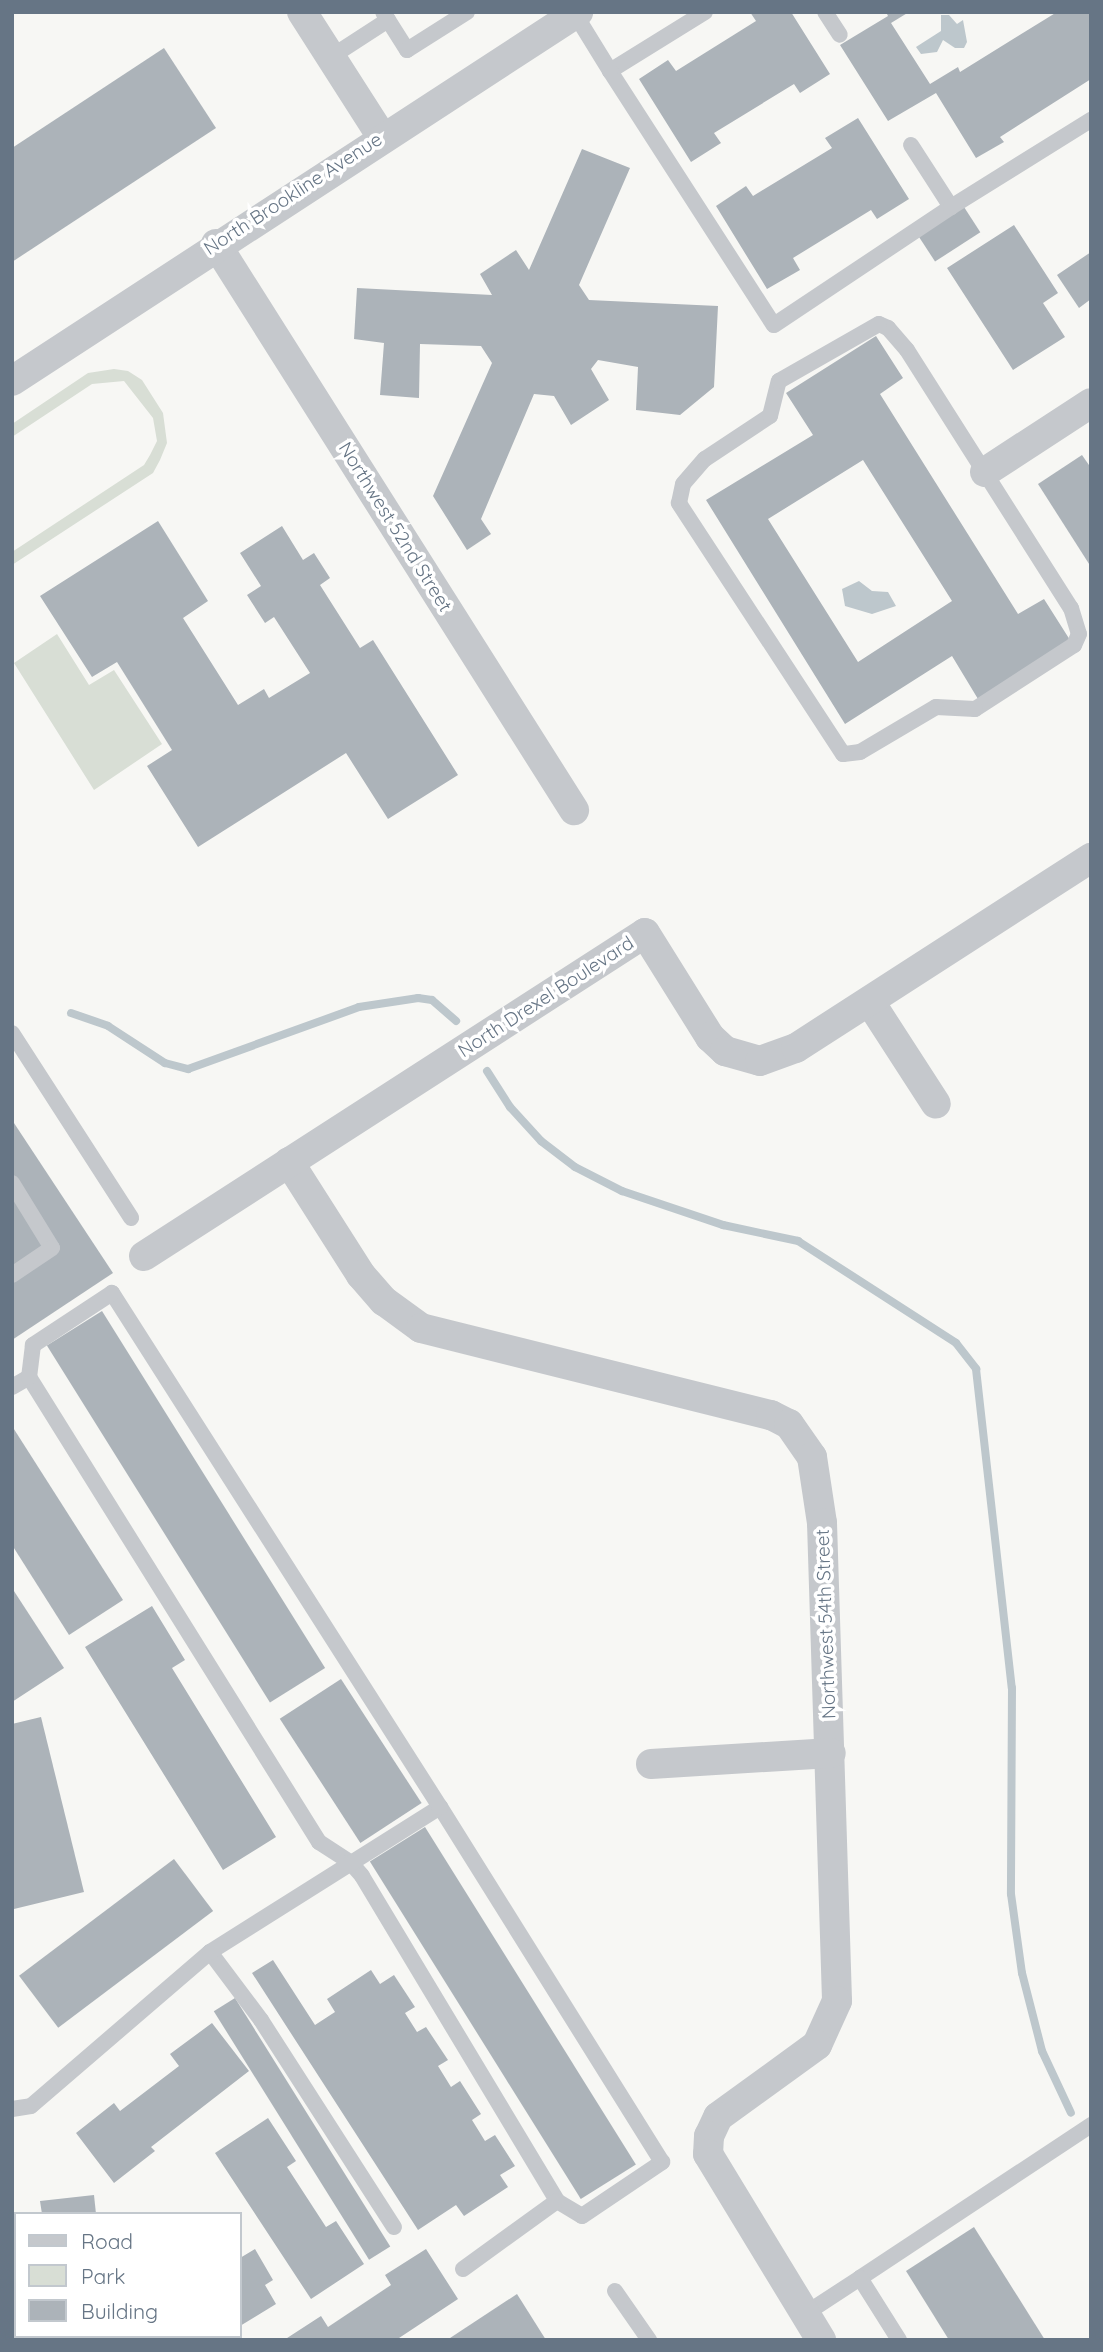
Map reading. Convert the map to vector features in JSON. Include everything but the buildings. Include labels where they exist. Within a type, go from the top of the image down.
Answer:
[{"type":"street","points":[[302,12],[382,136]]},
{"type":"street","name":"North Brookline Avenue","points":[[12,382],[216,244],[576,13]]},
{"type":"street","name":"Northwest 52nd Street","points":[[216,244],[574,810]]},
{"type":"street","points":[[985,472],[1091,403]]},
{"type":"street","name":"North Drexel Boulevard","points":[[144,1256],[645,933],[710,1037],[742,1058],[760,1061],[779,1056],[870,1002],[1091,858]]},
{"type":"street","points":[[870,1002],[936,1104]]},
{"type":"street","name":"Northwest 54th Street","points":[[289,1162],[361,1275],[383,1301],[421,1328],[771,1415],[789,1424],[803,1439],[818,1481],[822,1523],[831,1753],[836,2001],[828,2027],[810,2052],[718,2117],[709,2136],[708,2154],[821,2340]]},
{"type":"street","points":[[651,1764],[831,1753]]},
{"type":"lane","points":[[331,57],[386,16],[407,50],[467,12]]},
{"type":"lane","points":[[610,71],[705,12]]},
{"type":"lane","points":[[825,12],[840,35]]},
{"type":"lane","points":[[576,13],[610,71],[774,325],[951,207],[1091,120]]},
{"type":"lane","points":[[911,145],[951,207]]},
{"type":"lane","points":[[879,324],[888,328],[907,350],[985,472],[1085,632],[1074,645],[975,709],[936,707],[860,752],[843,754],[679,503],[683,484],[705,459],[770,416],[779,380],[879,324]]},
{"type":"lane","points":[[12,1033],[131,1218]]},
{"type":"lane","points":[[12,1183],[52,1248],[12,1275]]},
{"type":"lane","points":[[112,1293],[440,1807],[662,2162],[582,2216],[557,2200],[350,1862],[319,1842],[29,1377],[33,1345],[112,1293]]},
{"type":"lane","points":[[12,1387],[29,1377]]},
{"type":"lane","points":[[12,2109],[32,2106],[211,1952],[440,1807]]},
{"type":"lane","points":[[211,1952],[261,2020],[394,2227]]},
{"type":"lane","points":[[805,2314],[1089,2131]]},
{"type":"lane","points":[[463,2269],[557,2200]]},
{"type":"lane","points":[[860,2278],[899,2340]]},
{"type":"lane","points":[[615,2291],[649,2340]]},
{"type":"green space","points":[[114,369],[128,371],[142,380],[163,413],[167,443],[160,460],[153,473],[12,565],[12,552],[144,465],[150,455],[157,441],[153,418],[124,381],[92,384],[12,437],[12,424],[88,373]]},
{"type":"green space","points":[[57,634],[89,685],[114,670],[162,744],[94,790],[14,663]]},
{"type":"shaded area","points":[[941,15],[949,15],[957,24],[963,20],[967,42],[964,48],[955,48],[943,40],[937,52],[921,54],[916,47],[941,31]]},
{"type":"shaded area","points":[[859,581],[872,591],[888,592],[896,606],[872,614],[845,606],[842,589]]},
{"type":"waterway","points":[[71,1013],[108,1026],[165,1063],[188,1069],[359,1007],[418,998],[432,1000],[456,1021]]},
{"type":"waterway","points":[[487,1071],[510,1107],[541,1141],[575,1167],[622,1191],[723,1225],[798,1241],[956,1343],[976,1369],[1012,1688],[1011,1894],[1022,1973],[1042,2051],[1071,2113]]}]
